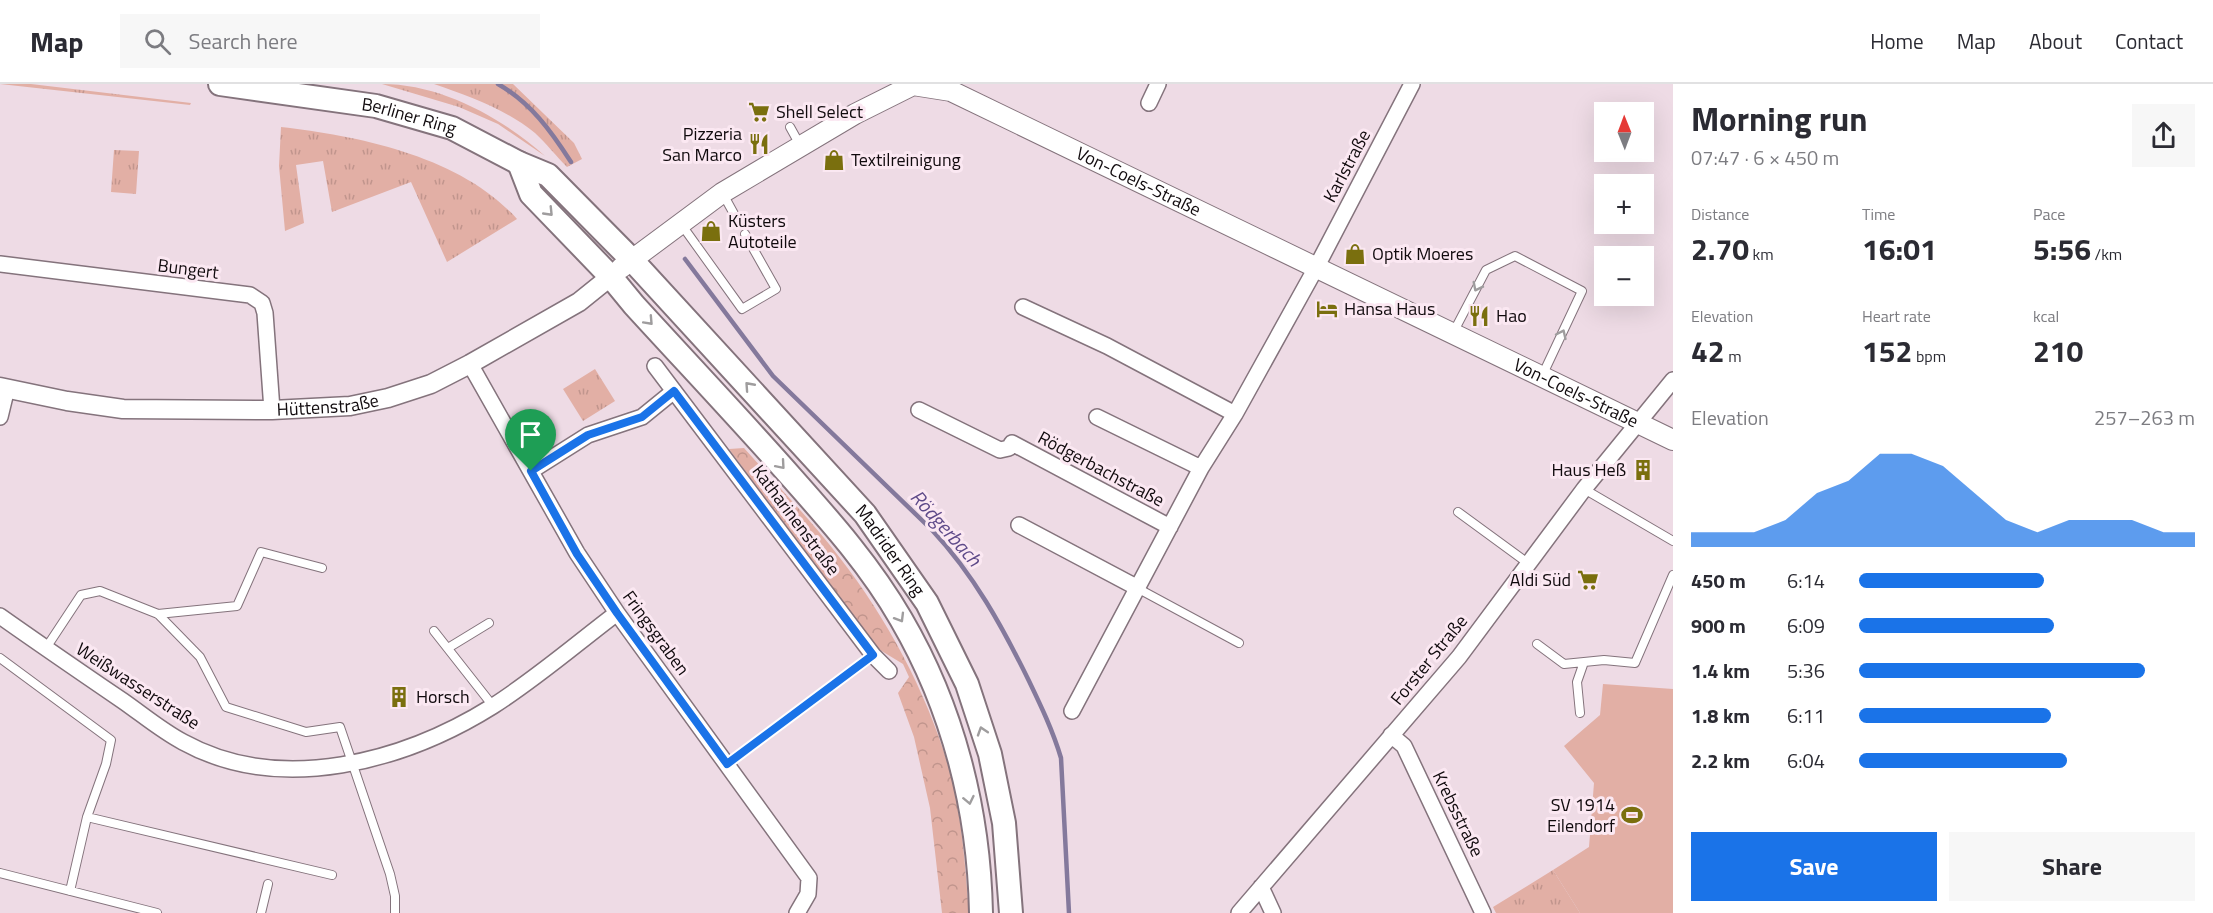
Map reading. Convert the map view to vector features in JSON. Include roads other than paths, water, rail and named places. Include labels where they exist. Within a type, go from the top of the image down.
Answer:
[{"type":"main road","name":"Berliner Ring","points":[[220,84],[376,106],[452,128],[519,163],[531,194],[621,268]]},
{"type":"main road","name":"Von-Coels-Straße","points":[[621,268],[722,193],[913,84],[951,91],[1673,440]]},
{"type":"main road","name":"Madrider Ring","points":[[621,268],[634,305],[851,545],[901,619],[933,682],[962,763],[980,872],[981,913]]},
{"type":"main road","name":"Madrider Ring","points":[[621,268],[865,514],[927,603],[967,684],[990,754],[1004,823],[1011,913]]},
{"type":"street","points":[[1149,103],[1158,84]]},
{"type":"street","name":"Karlstraße","points":[[1317,266],[1412,84]]},
{"type":"street","name":"Bungert","points":[[0,264],[250,295],[262,303],[265,313],[272,410]]},
{"type":"street","name":"Rödgerbachstraße","points":[[1071,711],[1201,468],[1235,414],[1317,266]]},
{"type":"street","name":"Hüttenstraße","points":[[3,387],[67,401],[123,409],[272,410],[350,406],[388,398],[431,384],[471,364],[579,302],[621,268]]},
{"type":"street","points":[[1023,307],[1107,346],[1235,414]]},
{"type":"street","name":"Fringsgraben","points":[[471,364],[577,554],[617,613],[809,878],[808,894],[797,913]]},
{"type":"street","name":"Katharinenstraße","points":[[655,366],[873,655],[889,670]]},
{"type":"street","name":"Forster Straße","points":[[1239,913],[1459,657],[1584,489],[1673,380]]},
{"type":"street","points":[[0,417],[3,387]]},
{"type":"street","points":[[531,471],[588,435],[642,417],[674,391]]},
{"type":"street","name":"Rödgerbachstraße","points":[[919,410],[1000,450],[1009,448],[1012,443],[1170,527]]},
{"type":"street","points":[[1097,417],[1201,468]]},
{"type":"street","points":[[1019,525],[1136,587]]},
{"type":"street","name":"Weißwasserstraße","points":[[0,616],[45,649],[184,742],[226,759],[270,768],[312,768],[352,765],[431,739],[493,706],[617,613]]},
{"type":"street","name":"Krebsstraße","points":[[1391,735],[1404,746],[1484,913]]},
{"type":"street","points":[[1261,887],[1273,913]]},
{"type":"lane","points":[[790,127],[801,146]]},
{"type":"lane","points":[[722,193],[734,214]]},
{"type":"lane","points":[[680,223],[742,309],[776,289],[745,234]]},
{"type":"lane","points":[[1453,333],[1486,270],[1515,256],[1582,291],[1542,376]]},
{"type":"lane","points":[[1584,489],[1673,541]]},
{"type":"lane","points":[[1458,512],[1529,564]]},
{"type":"lane","points":[[158,614],[237,606],[261,552],[322,568]]},
{"type":"lane","points":[[1537,644],[1564,664],[1604,660],[1635,663],[1673,575]]},
{"type":"lane","points":[[1136,587],[1239,643]]},
{"type":"lane","points":[[45,649],[81,595],[100,591],[158,614],[200,657],[226,708],[306,732],[340,727],[390,874],[395,896],[395,913]]},
{"type":"lane","points":[[448,648],[489,623]]},
{"type":"lane","points":[[434,631],[493,706]]},
{"type":"lane","points":[[727,764],[873,655]]},
{"type":"lane","points":[[0,658],[111,740],[106,764],[87,817],[70,891]]},
{"type":"lane","points":[[1580,712],[1577,682],[1584,662]]},
{"type":"lane","points":[[87,817],[332,875]]},
{"type":"lane","points":[[0,873],[157,913]]},
{"type":"lane","points":[[261,913],[268,884]]},
{"type":"waterway","name":"Rödgerbach","points":[[498,84],[521,100],[539,118],[571,162]]},
{"type":"waterway","name":"Rödgerbach","points":[[685,259],[773,376],[932,530],[961,565],[998,621],[1051,728],[1061,758],[1069,913]]},
{"type":"place","name":"Shell Select","points":[[759,112]]},
{"type":"place","name":"Pizzeria San Marco","points":[[759,144]]},
{"type":"place","name":"Textilreinigung","points":[[834,160]]},
{"type":"place","name":"Küsters Autoteile","points":[[711,231]]},
{"type":"place","name":"Optik Moeres","points":[[1355,254]]},
{"type":"place","name":"Hansa Haus","points":[[1327,309]]},
{"type":"place","name":"Hao","points":[[1479,316]]},
{"type":"place","name":"Haus Heß","points":[[1643,470]]},
{"type":"place","name":"Aldi Süd","points":[[1588,580]]},
{"type":"place","name":"Horsch","points":[[399,697]]},
{"type":"place","name":"SV 1914 Eilendorf","points":[[1632,815]]}]
